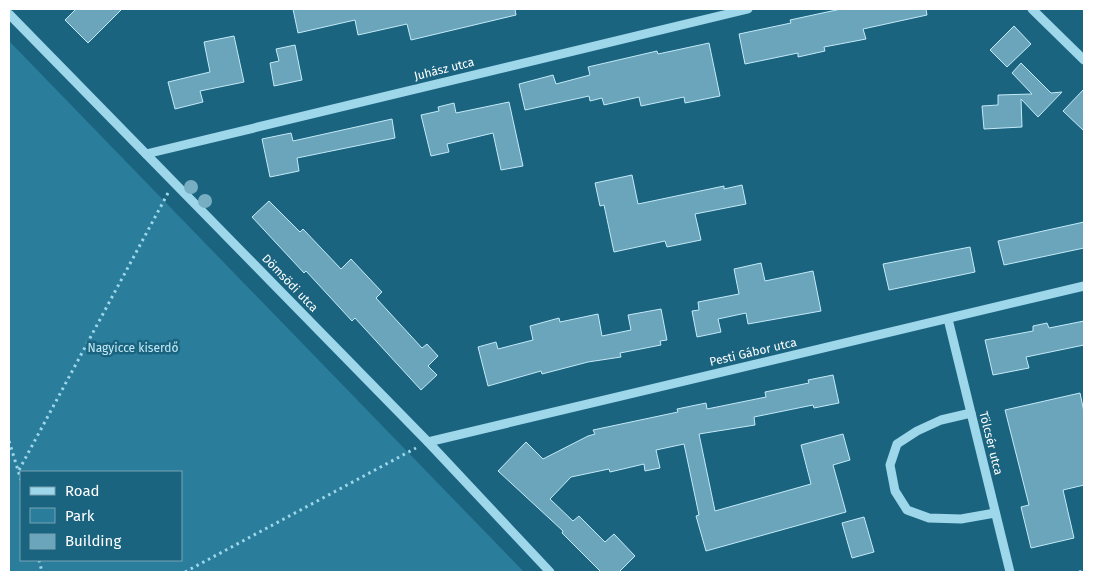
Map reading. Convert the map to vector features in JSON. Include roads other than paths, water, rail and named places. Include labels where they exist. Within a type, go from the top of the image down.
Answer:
[{"type":"street","name":"Juhász utca","points":[[146,154],[748,9]]},
{"type":"street","points":[[1032,9],[1084,60]]},
{"type":"street","name":"Dömsödi utca","points":[[9,14],[428,442],[550,572]]},
{"type":"street","name":"Pesti Gábor utca","points":[[428,442],[1084,286]]},
{"type":"street","name":"Tölcsér utca","points":[[948,319],[1010,572]]},
{"type":"street","points":[[971,413],[941,420],[917,431],[897,444],[890,465],[895,490],[907,510],[929,518],[960,519],[995,513]]},
{"type":"park label","name":"Nagyicce kiserdő","points":[[133,348]]}]
